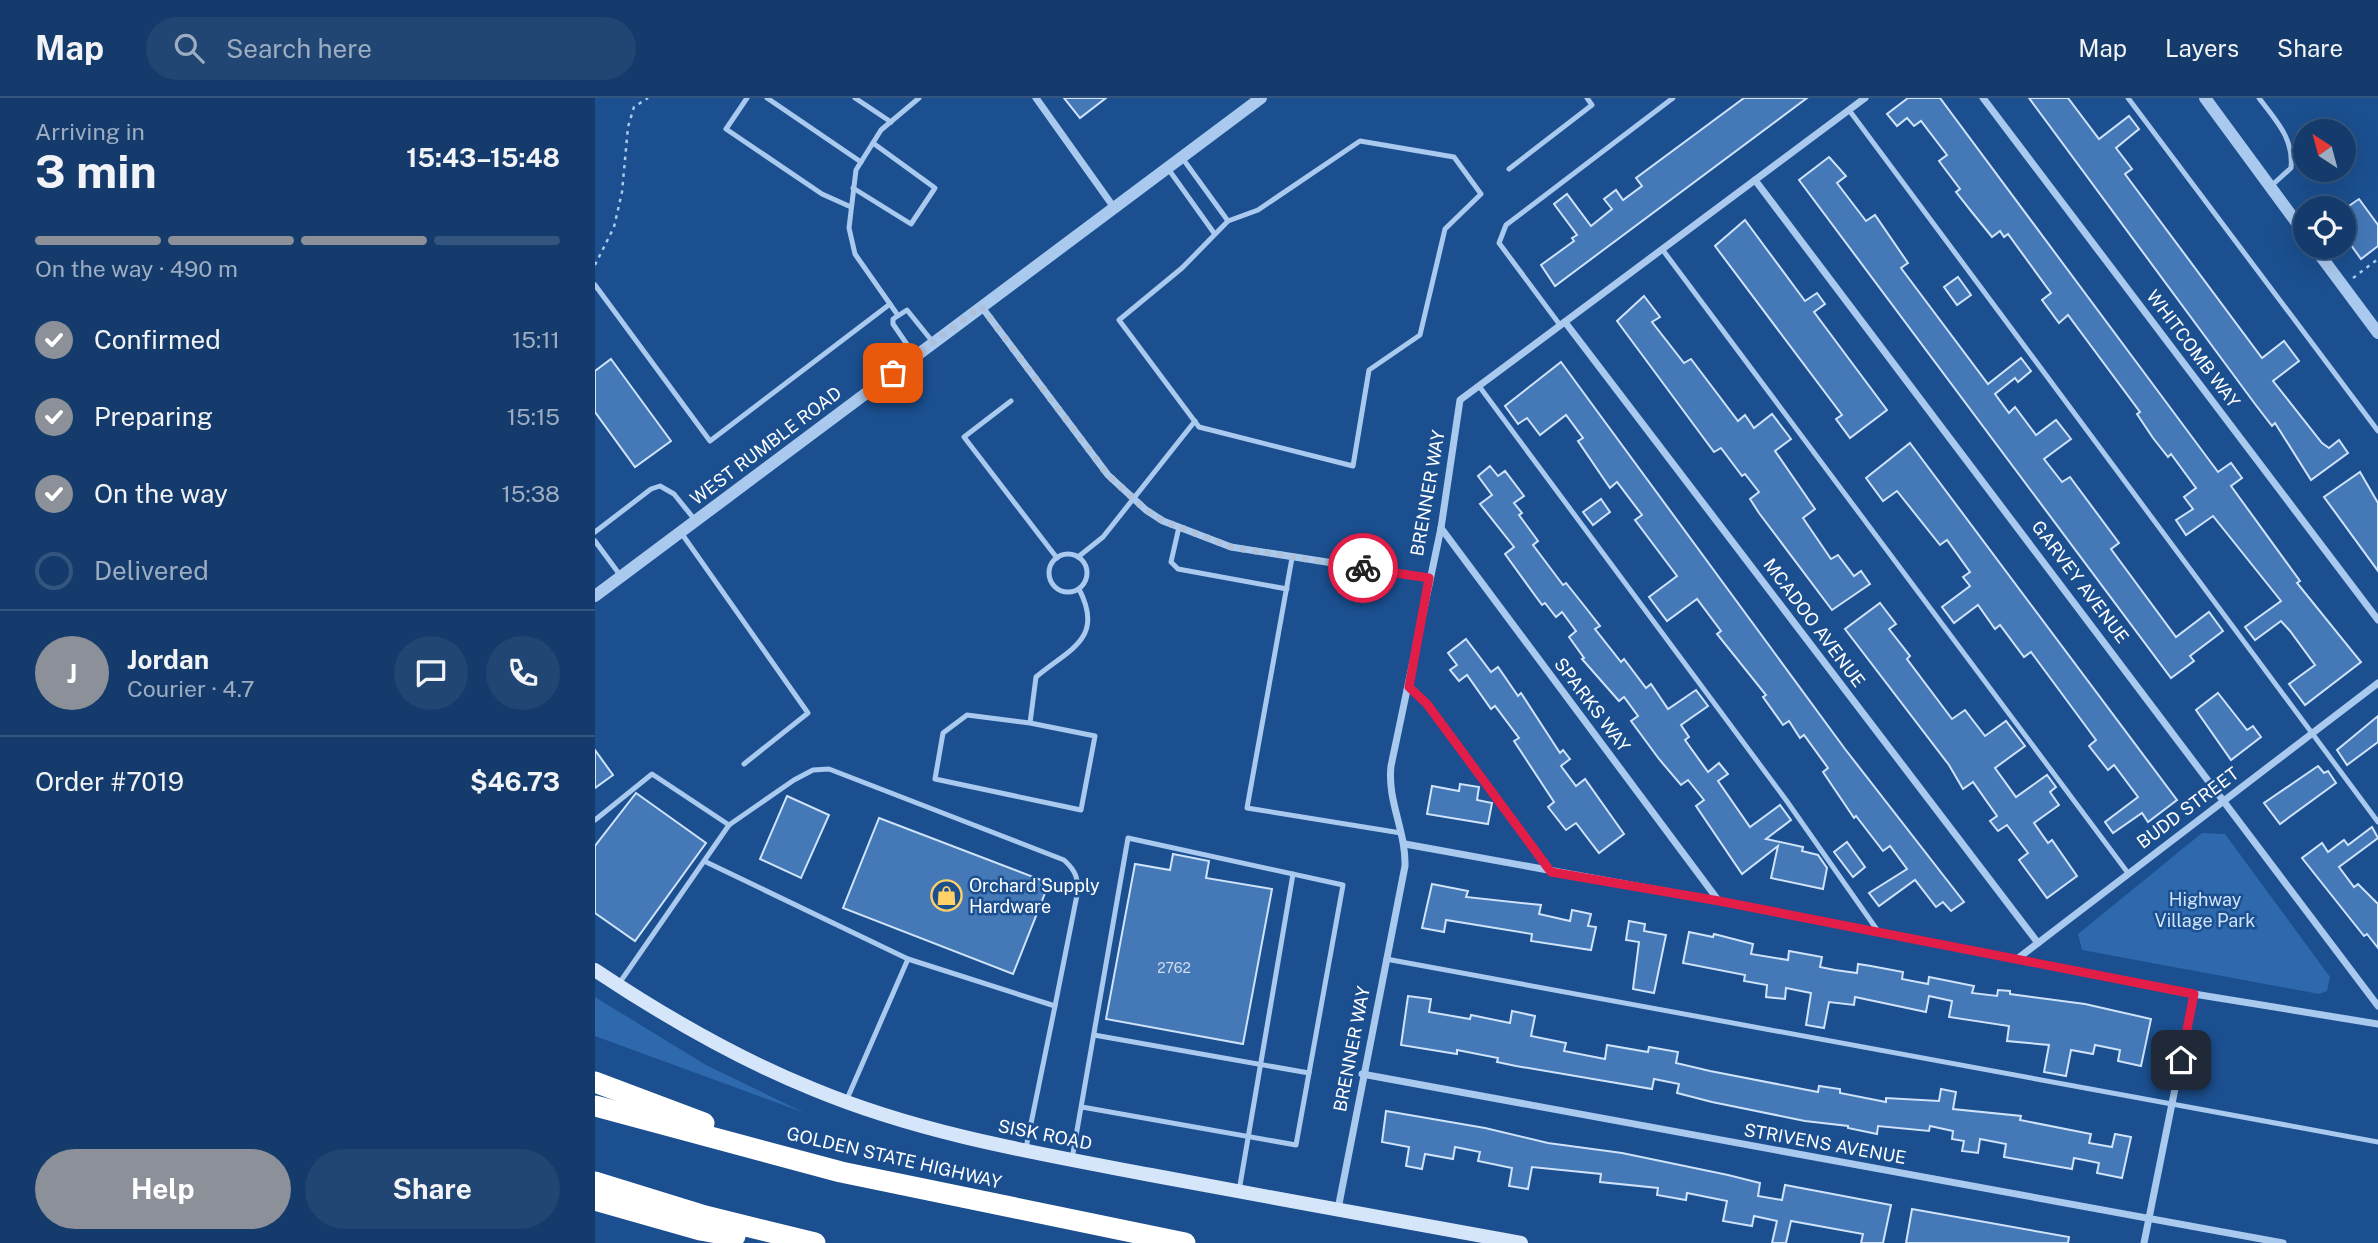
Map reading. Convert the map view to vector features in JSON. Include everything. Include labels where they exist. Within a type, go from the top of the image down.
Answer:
[{"type":"highway","points":[[595,1082],[841,1172]]},
{"type":"highway","name":"GOLDEN STATE HIGHWAY","points":[[595,1106],[841,1172],[1185,1243]]},
{"type":"highway","points":[[595,1182],[705,1216],[815,1243]]},
{"type":"highway","points":[[595,1200],[700,1230],[778,1243]]},
{"type":"main road","name":"SISK ROAD","points":[[595,970],[735,1054],[846,1102],[945,1133],[1072,1160],[1521,1243]]},
{"type":"street","points":[[1036,98],[1115,209]]},
{"type":"street","name":"WEST RUMBLE ROAD","points":[[595,596],[981,306],[1169,170],[1261,98]]},
{"type":"street","name":"BRENNER WAY","points":[[1338,1210],[1362,1074],[1405,866],[1405,844],[1389,783],[1440,528],[1460,400],[1865,98]]},
{"type":"street","name":"WHITCOMB WAY","points":[[1983,98],[2378,620]]},
{"type":"street","points":[[2205,98],[2293,218]]},
{"type":"street","name":"GARVEY AVENUE","points":[[1755,180],[2378,1006]]},
{"type":"street","points":[[2323,259],[2378,333]]},
{"type":"street","points":[[981,306],[1108,475],[1133,500],[1163,521],[1231,547],[1429,578]]},
{"type":"street","name":"MCADOO AVENUE","points":[[1563,324],[2038,943]]},
{"type":"street","name":"SPARKS WAY","points":[[1440,528],[1719,901]]},
{"type":"street","name":"BUDD STREET","points":[[2017,959],[2378,684]]},
{"type":"street","points":[[1405,844],[1719,901],[2194,994],[2378,1024]]},
{"type":"street","points":[[2144,1243],[2194,994]]},
{"type":"street","name":"STRIVENS AVENUE","points":[[1362,1074],[2283,1243]]},
{"type":"lane","points":[[747,98],[726,129],[822,194],[851,206]]},
{"type":"lane","points":[[767,98],[861,162]]},
{"type":"lane","points":[[855,98],[891,122]]},
{"type":"lane","points":[[897,314],[855,254],[849,228],[851,206],[856,170],[861,162],[891,122],[919,98]]},
{"type":"lane","points":[[1509,169],[1592,105],[1587,98]]},
{"type":"lane","points":[[1563,324],[1499,243],[1500,234],[1506,225],[1673,98]]},
{"type":"lane","points":[[2128,98],[2378,431]]},
{"type":"lane","points":[[2259,98],[2287,134],[2293,153],[2291,168],[2270,187]]},
{"type":"lane","points":[[1849,110],[2378,822]]},
{"type":"lane","points":[[1360,141],[1454,157],[1481,194],[1445,229],[1420,335],[1369,370],[1353,466],[1199,427],[1119,320],[1182,268],[1214,233],[1228,221],[1258,210],[1360,141]]},
{"type":"lane","points":[[853,188],[911,224],[935,188],[873,143]]},
{"type":"lane","points":[[1183,159],[1228,221]]},
{"type":"lane","points":[[1169,170],[1214,233]]},
{"type":"lane","points":[[1662,249],[2128,873]]},
{"type":"lane","points":[[595,285],[710,441],[890,304]]},
{"type":"lane","points":[[915,356],[893,324],[897,314],[907,310],[934,342]]},
{"type":"lane","points":[[1479,386],[1786,800],[1880,933]]},
{"type":"lane","points":[[1011,401],[964,437],[1057,558]]},
{"type":"lane","points":[[1079,589],[1066,591],[1051,581],[1050,568],[1057,558],[1067,554],[1078,556],[1103,537],[1195,421]]},
{"type":"lane","points":[[595,532],[651,489],[660,486],[674,494],[696,521]]},
{"type":"lane","points":[[1179,527],[1171,562],[1178,569],[1287,589]]},
{"type":"lane","points":[[681,533],[809,713],[744,764]]},
{"type":"lane","points":[[595,541],[597,549],[622,577]]},
{"type":"lane","points":[[1078,556],[1087,573],[1079,589]]},
{"type":"lane","points":[[1293,558],[1247,808],[1401,833]]},
{"type":"lane","points":[[1030,723],[1036,677],[1081,643],[1089,608],[1079,589]]},
{"type":"lane","points":[[1409,687],[1427,704],[1551,872]]},
{"type":"lane","points":[[967,715],[1030,723],[1095,736],[1081,810],[936,779],[943,733],[967,715]]},
{"type":"lane","points":[[618,985],[729,825],[813,770],[829,769],[1064,860],[1073,868],[1079,880],[1026,1151]]},
{"type":"lane","points":[[595,820],[652,774],[729,825]]},
{"type":"lane","points":[[1072,1160],[1081,1107],[1094,1035],[1128,838],[1343,885],[1296,1145],[1081,1107]]},
{"type":"lane","points":[[704,861],[908,960],[1055,1006]]},
{"type":"lane","points":[[1239,1191],[1293,874]]},
{"type":"lane","points":[[1386,959],[2378,1142]]},
{"type":"lane","points":[[846,1102],[867,1048],[908,960]]},
{"type":"lane","points":[[1094,1035],[1309,1073]]},
{"type":"path","points":[[595,265],[614,227],[622,192],[628,127],[634,107],[648,98]]},
{"type":"path","points":[[2343,286],[2378,260]]},
{"type":"green space","name":"Highway Village Park","points":[[2202,833],[2225,834],[2330,977],[2327,991],[2319,994],[2082,950],[2078,934]]},
{"type":"green space","points":[[595,997],[706,1065],[805,1113],[595,1036]]},
{"type":"building","points":[[1064,98],[1106,98],[1080,118]]},
{"type":"building","points":[[1744,98],[1807,98],[1555,286],[1541,265],[1574,241],[1572,238],[1577,235],[1554,204],[1567,194],[1591,226],[1612,209],[1604,199],[1616,190],[1623,200],[1642,186],[1636,178]]},
{"type":"building","points":[[1908,98],[1940,98],[2218,472],[2231,463],[2242,478],[2231,486],[2300,581],[2297,583],[2361,662],[2305,705],[2289,684],[2315,665],[2290,631],[2281,621],[2255,640],[2245,627],[2281,601],[2213,516],[2186,535],[2176,520],[2193,509],[2184,497],[2196,488],[2171,454],[2168,457],[2153,438],[2137,414],[2140,412],[2068,315],[2059,323],[2042,300],[2051,293],[2008,234],[2004,237],[2000,231],[1992,237],[1956,192],[1960,189],[1939,161],[1947,155],[1921,121],[1914,126],[1907,118],[1897,126],[1887,114]]},
{"type":"building","points":[[2029,98],[2068,98],[2099,139],[2129,116],[2139,129],[2116,148],[2132,169],[2125,174],[2262,358],[2284,341],[2299,361],[2273,381],[2322,443],[2329,448],[2339,440],[2348,453],[2311,480],[2275,423],[2272,426],[2255,404]]},
{"type":"building","points":[[1829,157],[1846,176],[1837,183],[1866,221],[1875,215],[1908,263],[1901,268],[1988,384],[2021,358],[2031,371],[2018,382],[2015,378],[1995,394],[2009,413],[2015,407],[2036,435],[2056,420],[2071,439],[2044,459],[2062,482],[2070,477],[2119,543],[2111,549],[2176,637],[2209,612],[2223,631],[2190,656],[2194,661],[2171,678],[1799,180]]},
{"type":"building","points":[[2359,199],[2378,225],[2378,246],[2361,259],[2356,252],[2356,201]]},
{"type":"building","points":[[1745,220],[1805,301],[1817,293],[1825,304],[1814,312],[1887,410],[1850,438],[1836,419],[1842,415],[1715,246]]},
{"type":"building","points":[[1958,277],[1971,295],[1957,305],[1944,287]]},
{"type":"building","points":[[1644,296],[1660,317],[1652,322],[1684,363],[1691,359],[1738,421],[1745,415],[1754,428],[1772,414],[1791,439],[1775,451],[1815,509],[1803,518],[1831,559],[1838,555],[1854,576],[1861,571],[1870,584],[1832,610],[1750,499],[1759,492],[1745,474],[1742,476],[1721,448],[1714,452],[1617,321]]},
{"type":"building","points":[[611,359],[671,441],[635,467],[595,412],[595,371]]},
{"type":"building","points":[[1561,362],[1845,749],[1964,902],[1951,911],[1943,902],[1936,907],[1915,880],[1879,906],[1869,893],[1907,869],[1890,846],[1883,851],[1856,816],[1854,818],[1823,772],[1828,768],[1804,735],[1800,738],[1789,721],[1783,725],[1763,697],[1766,695],[1717,634],[1721,631],[1697,599],[1667,621],[1649,597],[1677,576],[1635,520],[1642,515],[1617,482],[1610,488],[1578,441],[1583,438],[1566,415],[1540,435],[1527,418],[1518,424],[1505,406]]},
{"type":"building","points":[[1910,443],[2177,800],[2148,822],[2142,813],[2113,833],[2105,822],[2138,797],[2114,765],[2108,770],[2089,746],[2096,740],[2031,652],[2024,657],[2000,625],[1995,629],[1978,605],[1954,623],[1942,607],[1970,586],[1963,577],[1970,572],[1947,540],[1940,545],[1897,491],[1883,501],[1866,478]]},
{"type":"building","points":[[1490,466],[1498,476],[1505,471],[1524,496],[1514,503],[1522,513],[1519,515],[1538,541],[1533,545],[1563,585],[1566,583],[1600,626],[1595,629],[1621,662],[1624,659],[1646,688],[1651,684],[1668,709],[1696,690],[1708,706],[1681,725],[1689,737],[1685,740],[1708,772],[1719,763],[1728,774],[1718,781],[1750,827],[1780,805],[1791,820],[1766,839],[1803,847],[1802,851],[1818,855],[1827,868],[1823,889],[1771,878],[1778,846],[1742,874],[1696,806],[1704,800],[1688,780],[1681,785],[1659,759],[1631,721],[1638,716],[1624,697],[1619,701],[1582,659],[1584,658],[1569,637],[1576,631],[1562,612],[1556,617],[1545,603],[1542,605],[1505,554],[1514,547],[1480,504],[1492,495],[1478,476]]},
{"type":"building","points":[[2360,472],[2378,503],[2378,571],[2324,497]]},
{"type":"building","points":[[1601,499],[1610,512],[1593,525],[1583,512]]},
{"type":"building","points":[[1880,603],[1896,624],[1889,629],[1910,656],[1907,659],[1952,719],[1965,710],[1985,736],[2006,721],[2025,746],[1995,768],[2016,797],[2047,775],[2056,787],[2050,792],[2059,805],[2034,823],[2048,843],[2052,840],[2077,876],[2047,898],[2019,860],[2028,853],[2007,825],[1998,831],[1990,821],[1997,816],[1973,782],[1963,789],[1949,765],[1845,629]]},
{"type":"building","points":[[1466,639],[1491,672],[1498,667],[1518,696],[1521,693],[1560,753],[1563,750],[1570,759],[1561,766],[1576,786],[1585,779],[1624,834],[1599,853],[1576,823],[1566,830],[1548,807],[1554,802],[1514,741],[1519,738],[1495,706],[1491,709],[1467,675],[1459,681],[1450,670],[1457,665],[1448,653]]},
{"type":"building","points":[[2218,693],[2247,730],[2253,726],[2261,737],[2231,760],[2196,710]]},
{"type":"building","points":[[2378,716],[2378,742],[2347,765],[2337,750]]},
{"type":"building","points":[[595,750],[613,775],[595,788]]},
{"type":"building","points":[[2318,766],[2324,773],[2328,771],[2336,783],[2280,824],[2264,803]]},
{"type":"building","points":[[1460,784],[1479,787],[1477,800],[1492,803],[1488,824],[1427,814],[1432,786],[1459,791]]},
{"type":"building","points":[[636,793],[706,843],[635,941],[595,913],[595,846]]},
{"type":"building","points":[[787,796],[829,815],[801,878],[760,859]]},
{"type":"building","name":"Orchard Supply Hardware","points":[[879,818],[1049,883],[1013,974],[843,908]]},
{"type":"building","points":[[2372,827],[2378,838],[2339,867],[2354,887],[2358,884],[2378,904],[2378,948],[2367,934],[2364,936],[2302,858],[2322,843],[2328,852],[2344,840],[2348,845]]},
{"type":"building","points":[[1847,842],[1865,867],[1853,877],[1834,852]]},
{"type":"building","points":[[1173,854],[1209,861],[1206,878],[1272,889],[1243,1044],[1106,1019],[1135,864],[1170,870]]},
{"type":"building","points":[[1432,884],[1468,891],[1466,897],[1541,905],[1539,914],[1570,921],[1572,910],[1591,914],[1588,926],[1596,927],[1591,950],[1531,941],[1532,934],[1446,920],[1444,932],[1422,928]]},
{"type":"building","points":[[1629,921],[1645,924],[1644,931],[1666,935],[1654,993],[1633,989],[1639,942],[1626,940]]},
{"type":"building","points":[[1689,932],[1713,937],[1714,934],[1753,944],[1751,954],[1788,960],[1789,951],[1822,957],[1820,967],[1835,970],[1857,973],[1858,964],[1871,966],[1903,972],[1902,979],[1928,984],[1929,977],[1974,986],[1972,993],[1997,996],[1998,990],[2010,991],[2010,994],[2085,1004],[2151,1019],[2141,1066],[2118,1061],[2120,1050],[2095,1045],[2093,1054],[2071,1050],[2066,1076],[2044,1072],[2049,1045],[2007,1041],[2009,1026],[1949,1017],[1952,1001],[1929,996],[1926,1012],[1855,997],[1854,1005],[1829,1002],[1824,1028],[1806,1025],[1811,993],[1786,988],[1785,999],[1766,997],[1767,985],[1744,981],[1745,975],[1683,963]]},
{"type":"building","points":[[1408,996],[1431,999],[1429,1012],[1470,1019],[1471,1015],[1510,1023],[1512,1011],[1535,1016],[1531,1036],[1566,1043],[1564,1051],[1605,1059],[1607,1045],[1648,1052],[1649,1047],[1678,1052],[1676,1063],[1710,1071],[1818,1092],[1819,1086],[1840,1089],[1840,1093],[1886,1102],[1886,1098],[1939,1101],[1941,1089],[1956,1092],[1953,1109],[2021,1116],[2020,1120],[2091,1134],[2089,1143],[2112,1147],[2115,1134],[2131,1137],[2122,1178],[2097,1173],[2099,1163],[2074,1158],[2072,1169],[2004,1157],[2006,1144],[1980,1139],[1978,1153],[1962,1151],[1964,1141],[1952,1139],[1953,1131],[1930,1126],[1929,1131],[1878,1126],[1877,1134],[1848,1126],[1805,1121],[1712,1102],[1677,1093],[1679,1084],[1654,1079],[1652,1089],[1516,1066],[1497,1062],[1498,1058],[1457,1050],[1457,1054],[1401,1045]]},
{"type":"building","points":[[1386,1111],[1485,1128],[1548,1143],[1622,1153],[1728,1175],[1760,1183],[1758,1196],[1782,1200],[1785,1185],[1891,1205],[1883,1243],[1861,1243],[1863,1234],[1791,1221],[1786,1243],[1772,1243],[1777,1221],[1754,1216],[1752,1226],[1723,1221],[1727,1201],[1687,1193],[1686,1200],[1657,1195],[1658,1188],[1600,1182],[1601,1174],[1532,1167],[1528,1189],[1509,1186],[1512,1168],[1478,1161],[1480,1152],[1455,1147],[1453,1159],[1425,1154],[1422,1169],[1406,1166],[1409,1147],[1382,1142]]},
{"type":"building","points":[[1912,1209],[2069,1237],[2068,1243],[1906,1243]]},
{"type":"way so far","points":[[893,373],[981,306],[1108,475],[1146,510],[1163,521],[1231,547],[1363,568]]},
{"type":"place","name":"Orchard Supply Hardware","points":[[946,896]]},
{"type":"route","points":[[1363,568],[1429,578],[1409,687],[1427,704],[1551,872],[1719,901],[2194,994],[2181,1060]]}]
